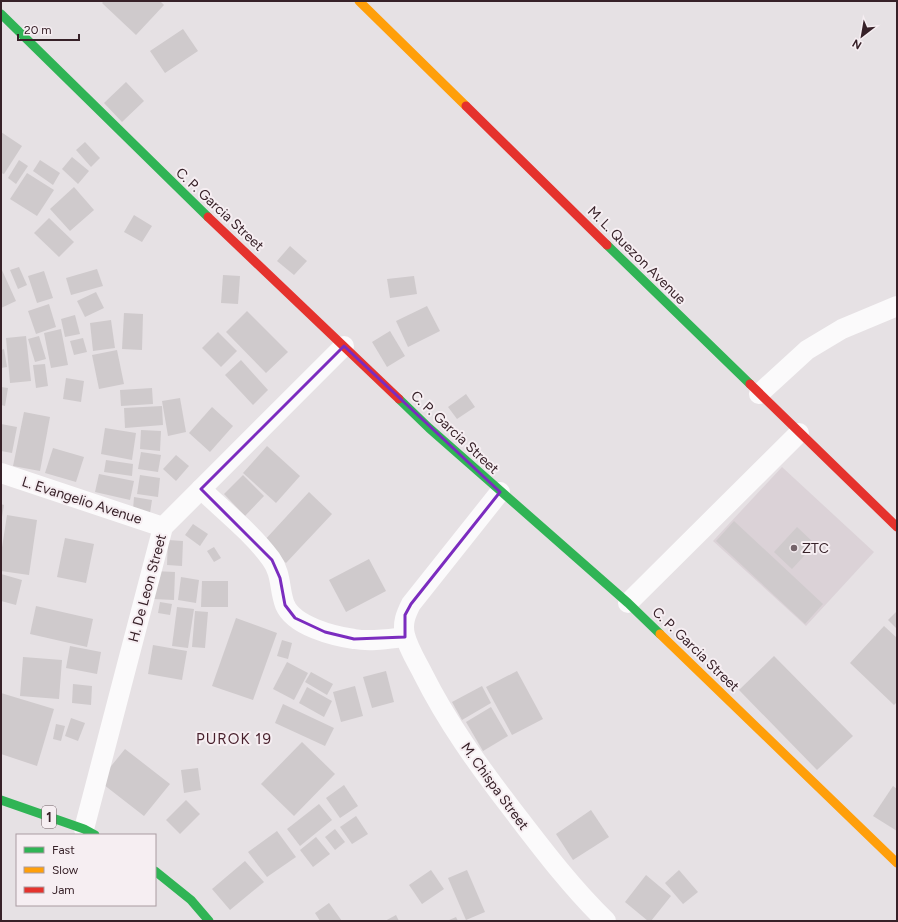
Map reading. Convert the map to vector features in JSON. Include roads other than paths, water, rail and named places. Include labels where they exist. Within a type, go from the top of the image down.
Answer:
[{"type":"main road","name":"M. L. Quezon Avenue","points":[[359,1],[759,394],[897,527]]},
{"type":"main road","name":"C. P. Garcia Street","points":[[1,14],[157,169],[429,428],[500,492],[628,602],[897,863]]},
{"type":"main road","name":"1","points":[[1,800],[90,832]]},
{"type":"main road","points":[[156,872],[191,900],[209,921]]},
{"type":"street","points":[[759,394],[807,350],[842,329],[897,306]]},
{"type":"street","name":"H. De Leon Street","points":[[90,832],[163,527],[344,346]]},
{"type":"street","points":[[628,602],[799,433]]},
{"type":"street","name":"L. Evangelio Avenue","points":[[1,473],[163,527]]},
{"type":"street","points":[[201,489],[259,544],[272,560],[279,574],[285,605],[295,618],[325,632],[354,639],[378,640],[405,637],[405,614],[411,604],[500,492]]},
{"type":"street","name":"M. Chispa Street","points":[[405,637],[432,692],[460,738],[557,868],[583,899],[606,921]]},
{"type":"place","name":"ZTC","points":[[794,548]]},
{"type":"district","name":"PUROK 19","points":[[234,739]]}]
